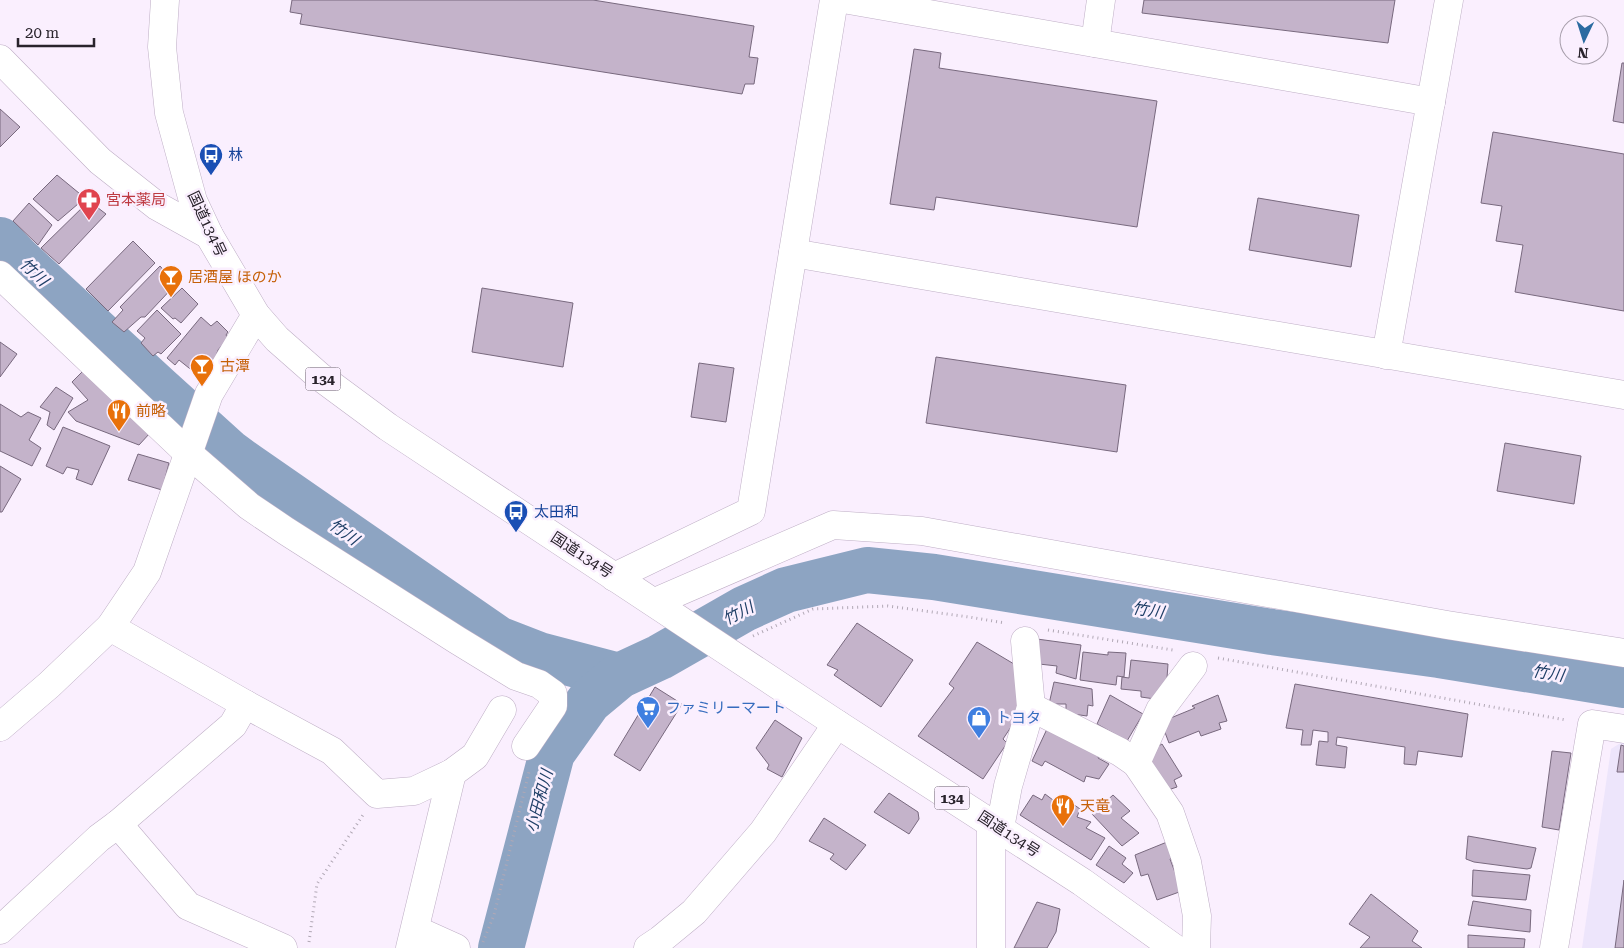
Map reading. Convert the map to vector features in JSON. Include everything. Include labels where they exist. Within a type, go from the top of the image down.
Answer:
[{"type":"main road","name":"国道134号","points":[[166,0],[162,47],[169,114],[193,201],[209,235],[256,316],[277,339],[319,376],[380,421],[837,724],[1082,882],[1174,948]]},
{"type":"main road","points":[[614,576],[751,511],[834,0]]},
{"type":"main road","points":[[849,0],[1431,102]]},
{"type":"main road","points":[[1095,43],[1101,0]]},
{"type":"main road","points":[[1386,355],[1449,0]]},
{"type":"main road","points":[[0,58],[100,161],[157,206],[209,235]]},
{"type":"main road","points":[[793,253],[1624,396]]},
{"type":"main road","points":[[0,275],[188,453],[250,506],[465,645],[516,676],[539,684],[553,694],[554,706],[526,746]]},
{"type":"main road","points":[[0,727],[110,627],[148,572],[209,394],[256,316]]},
{"type":"main road","points":[[655,602],[833,525],[922,532],[1447,625],[1624,653]]},
{"type":"main road","points":[[110,627],[245,704],[332,750],[377,794],[414,791],[452,773],[475,756],[502,710]]},
{"type":"main road","points":[[992,948],[995,826],[1032,707],[1025,631]]},
{"type":"main road","points":[[1136,763],[1160,710],[1195,658]]},
{"type":"main road","points":[[0,930],[99,838],[118,824],[233,725],[245,704]]},
{"type":"main road","points":[[1032,707],[1120,752],[1136,763],[1170,813],[1187,862],[1197,916],[1196,948]]},
{"type":"main road","points":[[648,948],[694,912],[763,832],[837,724]]},
{"type":"main road","points":[[1554,948],[1592,724],[1624,729]]},
{"type":"main road","points":[[452,773],[413,939],[456,948]]},
{"type":"main road","points":[[118,824],[188,906],[283,948]]},
{"type":"path","points":[[731,653],[744,639],[814,609],[888,606],[969,617],[1025,631],[1592,724]]},
{"type":"path","points":[[479,948],[494,915],[530,766],[532,757],[526,746]]},
{"type":"path","points":[[308,948],[317,884],[377,794]]},
{"type":"shaded area","points":[[1624,742],[1624,948],[1582,948],[1611,749]]},
{"type":"building","points":[[292,0],[593,0],[754,26],[749,57],[758,58],[754,84],[745,84],[742,94],[300,24],[302,14],[290,12]]},
{"type":"building","points":[[1144,0],[1395,0],[1388,43],[1142,13]]},
{"type":"building","points":[[914,49],[941,53],[939,68],[1157,101],[1137,227],[936,197],[934,210],[890,204]]},
{"type":"building","points":[[1622,63],[1624,63],[1624,123],[1613,121]]},
{"type":"building","points":[[0,109],[20,127],[0,147]]},
{"type":"building","points":[[1493,132],[1624,154],[1624,311],[1515,292],[1523,245],[1496,241],[1502,206],[1481,203]]},
{"type":"building","points":[[57,175],[85,198],[58,221],[33,199]]},
{"type":"building","points":[[1258,198],[1359,215],[1351,267],[1249,250]]},
{"type":"building","points":[[89,201],[106,214],[59,264],[41,248]]},
{"type":"building","points":[[29,203],[52,225],[38,245],[13,221]]},
{"type":"building","points":[[133,241],[155,263],[108,311],[86,289]]},
{"type":"building","points":[[160,266],[176,284],[145,317],[141,317],[124,332],[112,322],[123,310],[120,307]]},
{"type":"building","points":[[182,288],[198,304],[181,323],[175,318],[173,319],[161,308]]},
{"type":"building","points":[[482,288],[573,303],[563,367],[472,352]]},
{"type":"building","points":[[157,310],[181,334],[161,354],[158,352],[153,356],[141,343],[145,338],[137,331]]},
{"type":"building","points":[[201,317],[211,326],[217,321],[228,332],[226,335],[228,338],[218,350],[215,359],[199,376],[179,360],[175,365],[167,358]]},
{"type":"building","points":[[0,342],[17,354],[0,377]]},
{"type":"building","points":[[936,357],[1126,385],[1117,452],[926,423]]},
{"type":"building","points":[[699,363],[734,368],[726,422],[691,417]]},
{"type":"building","points":[[86,368],[150,433],[139,445],[76,421],[68,412],[88,400],[72,382]]},
{"type":"building","points":[[56,387],[73,398],[54,430],[47,425],[50,412],[40,407]]},
{"type":"building","points":[[0,404],[21,417],[28,412],[41,418],[29,440],[41,448],[32,466],[0,451]]},
{"type":"building","points":[[63,427],[110,446],[92,485],[76,479],[79,470],[67,467],[63,474],[46,466]]},
{"type":"building","points":[[1505,443],[1581,456],[1574,504],[1497,491]]},
{"type":"building","points":[[138,454],[169,463],[162,490],[128,480]]},
{"type":"building","points":[[0,466],[21,479],[2,512],[0,512]]},
{"type":"building","points":[[857,623],[913,660],[881,707],[834,675],[838,670],[827,665]]},
{"type":"building","points":[[1037,639],[1081,645],[1076,679],[1056,673],[1057,666],[1039,664]]},
{"type":"building","points":[[977,642],[1014,664],[1018,690],[1017,718],[1003,739],[1007,743],[983,779],[918,736],[954,688],[949,684]]},
{"type":"building","points":[[1083,652],[1108,655],[1108,652],[1126,653],[1124,677],[1117,676],[1116,685],[1080,680]]},
{"type":"building","points":[[1131,660],[1168,664],[1166,692],[1156,692],[1155,699],[1141,697],[1141,691],[1121,689],[1122,677],[1129,678]]},
{"type":"building","points":[[1054,682],[1092,689],[1093,706],[1088,705],[1087,716],[1066,713],[1066,704],[1049,704]]},
{"type":"building","points":[[1295,684],[1468,714],[1462,757],[1418,751],[1416,765],[1404,764],[1405,747],[1337,737],[1336,745],[1347,747],[1345,768],[1316,765],[1319,741],[1328,742],[1328,732],[1313,730],[1311,745],[1301,745],[1303,730],[1286,728]]},
{"type":"building","name":"ファミリーマート","points":[[655,687],[682,704],[640,771],[614,755]]},
{"type":"building","points":[[1110,695],[1143,714],[1127,741],[1097,724]]},
{"type":"building","points":[[1218,695],[1227,721],[1219,723],[1221,729],[1201,736],[1199,731],[1169,743],[1161,722],[1195,708],[1192,706]]},
{"type":"building","points":[[775,720],[802,738],[782,777],[767,769],[769,765],[756,748]]},
{"type":"building","points":[[1047,729],[1100,753],[1098,758],[1109,764],[1099,779],[1086,776],[1084,782],[1045,761],[1042,766],[1032,761]]},
{"type":"building","points":[[1162,744],[1182,776],[1174,780],[1177,787],[1168,790],[1145,754]]},
{"type":"building","points":[[1621,745],[1624,746],[1624,772],[1617,772]]},
{"type":"building","points":[[1552,751],[1571,753],[1559,830],[1542,827]]},
{"type":"building","points":[[889,793],[918,812],[919,819],[909,834],[874,812]]},
{"type":"building","points":[[1045,794],[1057,803],[1062,796],[1080,809],[1077,817],[1091,822],[1086,828],[1105,838],[1091,860],[1020,815],[1033,795],[1042,800]]},
{"type":"building","points":[[1113,795],[1130,811],[1121,818],[1139,833],[1122,846],[1092,814]]},
{"type":"building","points":[[824,818],[866,845],[846,870],[830,859],[834,854],[809,841]]},
{"type":"building","points":[[1468,836],[1536,848],[1531,868],[1474,862],[1466,859]]},
{"type":"building","points":[[1167,842],[1174,856],[1170,859],[1182,891],[1157,900],[1148,874],[1141,876],[1135,855]]},
{"type":"building","points":[[1109,846],[1126,858],[1122,864],[1133,873],[1124,883],[1096,865]]},
{"type":"building","points":[[1473,870],[1530,875],[1526,900],[1472,896]]},
{"type":"building","points":[[1624,880],[1624,948],[1615,948]]},
{"type":"building","points":[[1371,894],[1418,931],[1412,941],[1422,948],[1360,948],[1370,937],[1349,924]]},
{"type":"building","points":[[1473,901],[1531,910],[1530,932],[1468,925]]},
{"type":"building","points":[[1037,902],[1060,909],[1056,932],[1047,948],[1014,948]]},
{"type":"building","points":[[1468,935],[1525,939],[1524,948],[1468,948]]},
{"type":"waterway","name":"竹川","points":[[0,240],[18,259],[158,388],[230,453],[248,466],[498,639],[539,655],[619,676]]},
{"type":"waterway","name":"竹川","points":[[501,948],[552,753],[589,701],[619,676],[660,657],[744,609],[786,590],[867,570],[934,577],[1272,632],[1439,655],[1624,685]]},
{"type":"place","name":"林","points":[[211,176]]},
{"type":"place","name":"宮本薬局","points":[[89,221]]},
{"type":"place","name":"居酒屋 ほのか","points":[[171,298]]},
{"type":"place","name":"古潭","points":[[202,387]]},
{"type":"place","name":"前略","points":[[119,432]]},
{"type":"place","name":"太田和","points":[[516,533]]},
{"type":"place","name":"ファミリーマート","points":[[648,729]]},
{"type":"place","name":"トヨタ","points":[[979,739]]},
{"type":"place","name":"天竜","points":[[1063,827]]},
{"type":"water label","name":"小田和川","points":[[539,801]]}]
